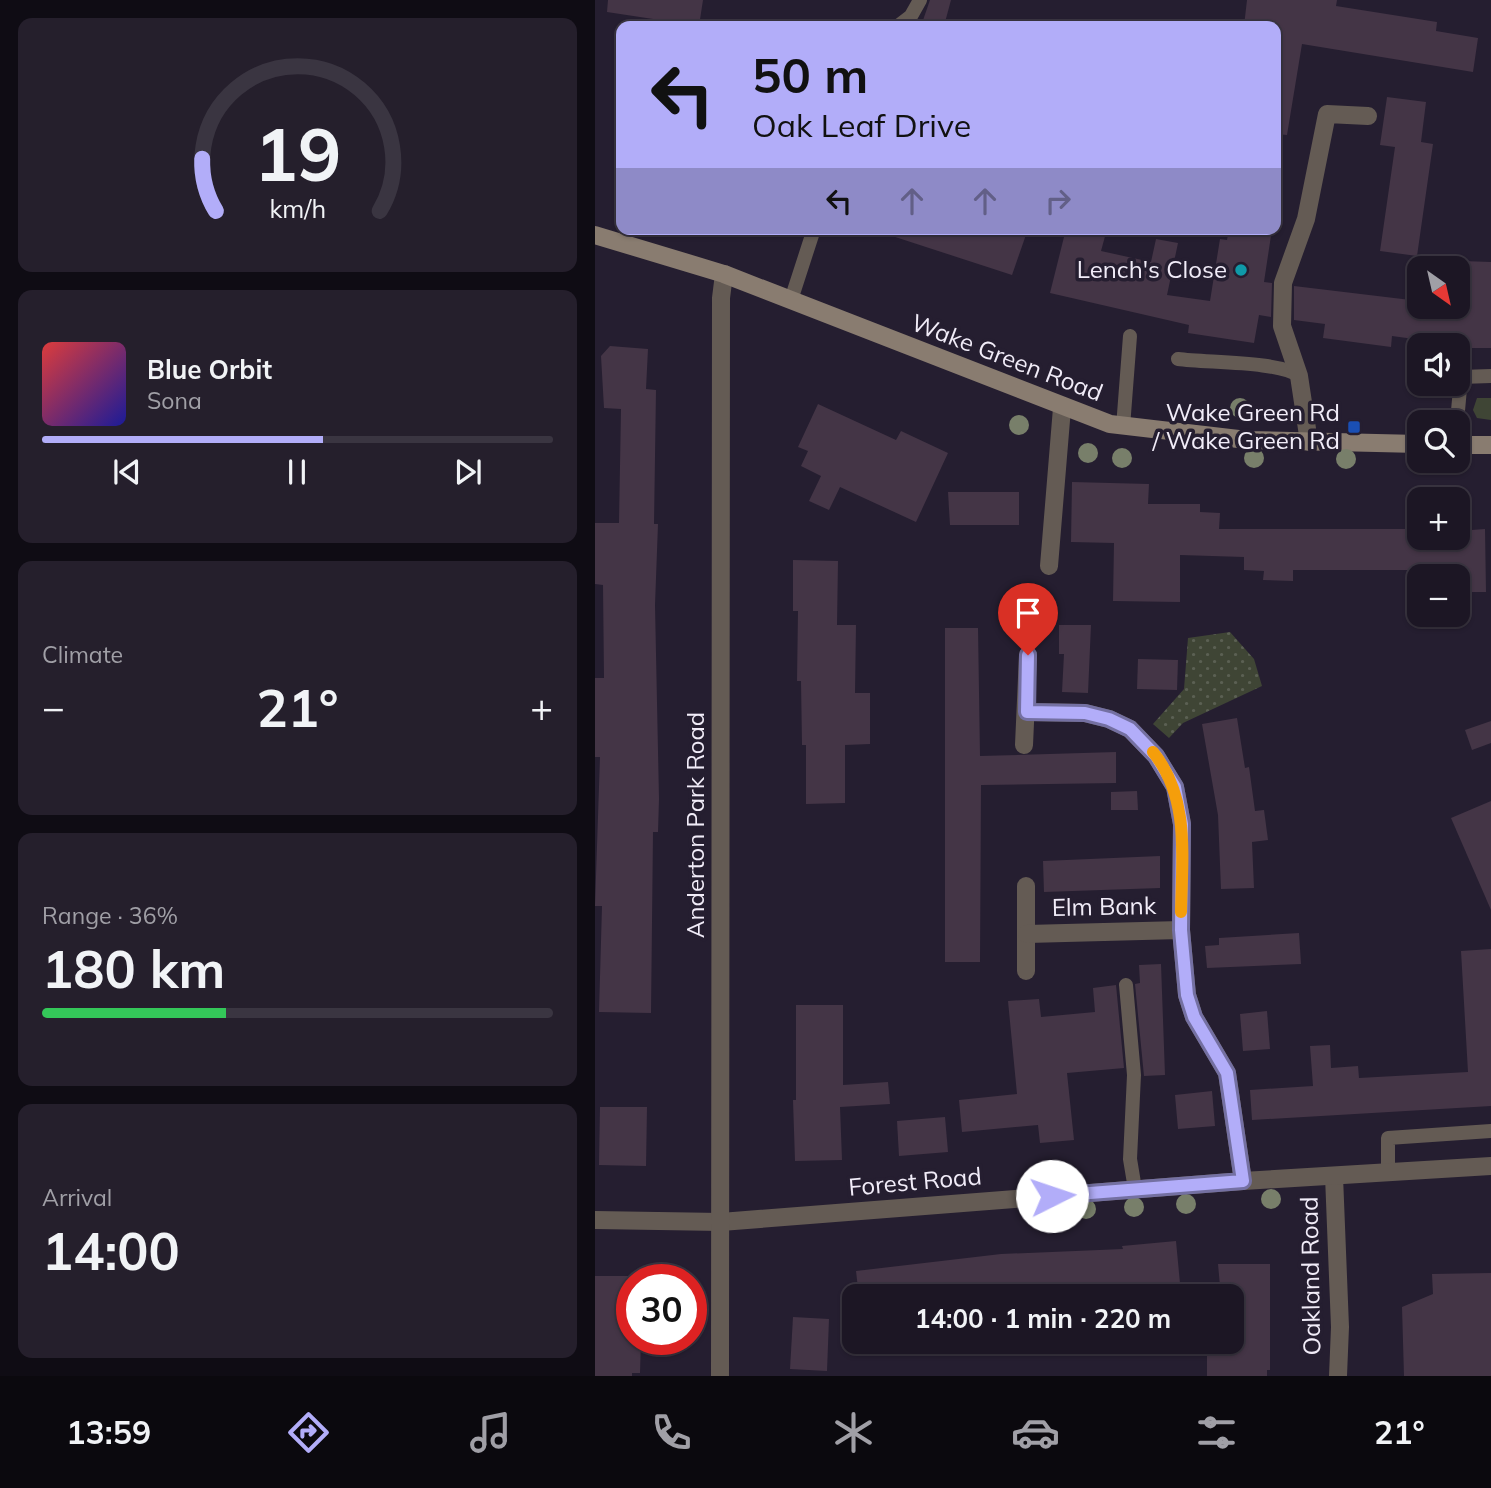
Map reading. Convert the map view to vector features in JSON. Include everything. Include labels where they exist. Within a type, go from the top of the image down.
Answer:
[{"type":"main road","name":"Wake Green Road","points":[[595,234],[724,274],[1062,408],[1123,427],[1247,440],[1407,444]]},
{"type":"main road","points":[[1470,445],[1491,445]]},
{"type":"street","points":[[1309,442],[1299,376],[1282,326],[1283,283],[1306,219],[1327,114],[1368,116]]},
{"type":"street","name":"Anderton Park Road","points":[[720,1376],[721,299],[724,274]]},
{"type":"street","points":[[1049,566],[1062,408]]},
{"type":"street","points":[[1024,745],[1028,655]]},
{"type":"street","points":[[1027,712],[1085,713],[1109,719],[1130,729],[1156,756],[1175,787],[1182,824],[1181,930],[1187,995],[1194,1017],[1227,1073],[1232,1089],[1243,1181]]},
{"type":"street","name":"Elm Bank","points":[[1026,886],[1026,971]]},
{"type":"street","name":"Elm Bank","points":[[1027,934],[1181,930]]},
{"type":"street","name":"Forest Road","points":[[595,1220],[721,1222],[1243,1181],[1491,1166]]},
{"type":"street","name":"Oakland Road","points":[[1334,1175],[1340,1327],[1338,1376]]},
{"type":"lane","points":[[904,21],[911,16],[920,0]]},
{"type":"lane","points":[[791,300],[812,235]]},
{"type":"lane","points":[[1123,427],[1130,336]]},
{"type":"lane","points":[[1178,359],[1214,364],[1279,366],[1299,376]]},
{"type":"lane","points":[[1458,410],[1461,377],[1491,376]]},
{"type":"lane","points":[[1126,985],[1133,1075],[1130,1159],[1135,1189]]},
{"type":"lane","points":[[1388,1172],[1388,1138],[1491,1131]]},
{"type":"green space","points":[[1477,398],[1491,398],[1491,420],[1477,418],[1473,410]]},
{"type":"green space","points":[[1230,632],[1254,659],[1262,686],[1183,723],[1169,738],[1153,724],[1184,689],[1188,638]]},
{"type":"building","points":[[608,0],[703,0],[700,21],[666,21],[607,12]]},
{"type":"building","points":[[930,0],[951,0],[945,21],[923,21]]},
{"type":"building","points":[[1247,0],[1337,0],[1336,6],[1437,22],[1436,31],[1478,38],[1473,72],[1302,44],[1287,135],[1281,134],[1281,21],[1245,21]]},
{"type":"building","points":[[1387,97],[1426,102],[1421,142],[1433,144],[1417,256],[1380,251],[1395,147],[1380,145]]},
{"type":"building","points":[[889,235],[1026,235],[1012,275]]},
{"type":"building","points":[[1064,235],[1105,235],[1101,251],[1151,262],[1156,239],[1178,243],[1167,295],[1210,301],[1220,239],[1227,240],[1228,235],[1271,235],[1264,282],[1272,283],[1271,317],[1259,315],[1254,343],[1188,333],[1189,325],[1050,293]]},
{"type":"building","name":"Lench's Close","points":[[1470,261],[1491,262],[1491,348],[1470,348],[1470,333],[1407,333],[1407,338],[1392,336],[1391,347],[1323,338],[1325,324],[1294,320],[1294,286],[1407,300],[1407,319],[1470,319]]},
{"type":"building","points":[[610,346],[648,349],[646,389],[656,390],[654,524],[658,524],[655,605],[659,799],[658,832],[653,832],[651,1013],[599,1012],[602,906],[595,906],[600,757],[595,757],[595,678],[604,678],[603,585],[595,584],[595,523],[619,523],[621,409],[604,408],[601,356]]},
{"type":"building","points":[[818,404],[896,440],[901,431],[948,453],[916,522],[840,487],[829,510],[809,501],[821,476],[801,466],[808,451],[798,447]]},
{"type":"building","points":[[1072,482],[1149,484],[1148,504],[1200,504],[1200,512],[1220,513],[1219,529],[1407,529],[1407,550],[1470,550],[1470,530],[1485,529],[1486,592],[1470,592],[1470,564],[1407,564],[1407,570],[1293,570],[1293,581],[1263,580],[1264,571],[1244,570],[1244,557],[1180,555],[1180,602],[1113,601],[1114,543],[1071,542]]},
{"type":"building","points":[[948,492],[1019,492],[1019,525],[950,525]]},
{"type":"building","points":[[793,560],[838,561],[837,625],[856,625],[855,693],[870,693],[870,744],[845,745],[845,803],[806,804],[806,745],[802,745],[801,681],[797,681],[798,611],[793,611]]},
{"type":"building","points":[[1059,625],[1091,625],[1088,693],[1062,692],[1064,654],[1059,654]]},
{"type":"building","points":[[945,628],[978,628],[980,756],[1116,752],[1116,783],[981,785],[980,962],[945,962]]},
{"type":"building","points":[[1138,659],[1178,660],[1177,690],[1137,689]]},
{"type":"building","points":[[1237,718],[1245,768],[1249,767],[1255,811],[1264,810],[1268,840],[1252,842],[1254,888],[1221,889],[1218,815],[1202,724]]},
{"type":"building","points":[[1491,721],[1491,743],[1472,750],[1465,730]]},
{"type":"building","points":[[1137,791],[1138,810],[1111,810],[1111,792]]},
{"type":"building","points":[[1491,801],[1491,910],[1451,818]]},
{"type":"building","points":[[1160,856],[1160,888],[1044,892],[1043,861]]},
{"type":"building","points":[[1299,933],[1301,964],[1207,968],[1205,946],[1219,945],[1219,938]]},
{"type":"building","points":[[1491,949],[1491,1106],[1252,1120],[1250,1090],[1313,1086],[1310,1046],[1330,1045],[1331,1068],[1358,1066],[1359,1078],[1468,1072],[1461,951]]},
{"type":"building","points":[[1161,964],[1165,1075],[1144,1076],[1135,984],[1140,983],[1139,965]]},
{"type":"building","points":[[1116,985],[1124,1068],[1067,1073],[1074,1140],[1040,1143],[1038,1125],[962,1132],[959,1100],[1017,1094],[1008,1001],[1039,999],[1041,1017],[1095,1012],[1093,988]]},
{"type":"building","points":[[796,1005],[843,1005],[843,1085],[888,1082],[890,1104],[840,1107],[842,1160],[795,1161],[793,1100],[796,1100]]},
{"type":"building","points":[[1267,1011],[1270,1049],[1243,1051],[1240,1014]]},
{"type":"building","points":[[1212,1091],[1215,1126],[1178,1129],[1175,1095]]},
{"type":"building","points":[[600,1107],[647,1107],[646,1166],[599,1165]]},
{"type":"building","points":[[945,1117],[948,1152],[899,1156],[897,1121]]},
{"type":"building","points":[[1176,1241],[1180,1284],[858,1284],[856,1271],[1001,1254],[1123,1249],[1122,1246]]},
{"type":"building","points":[[1218,1264],[1270,1264],[1270,1370],[1267,1370],[1267,1376],[1207,1376],[1207,1354],[1244,1354],[1244,1284],[1220,1284]]},
{"type":"building","points":[[1491,1273],[1491,1376],[1404,1376],[1402,1307],[1433,1294],[1432,1274]]},
{"type":"building","points":[[595,1276],[616,1276],[616,1355],[641,1355],[640,1373],[632,1373],[632,1376],[595,1376]]},
{"type":"building","points":[[793,1317],[829,1319],[827,1371],[790,1369]]},
{"type":"slow traffic","points":[[1153,752],[1175,787],[1182,824],[1181,912]]},
{"type":"place","name":"Lench's Close","points":[[1241,270]]},
{"type":"place","name":"Wake Green Rd / Wake Green Rd","points":[[1354,427]]},
{"type":"route","points":[[1028,655],[1027,712],[1085,713],[1109,719],[1130,729],[1156,756],[1175,787],[1182,824],[1183,974],[1194,1017],[1216,1050],[1232,1089],[1243,1181],[1052,1196]]}]
